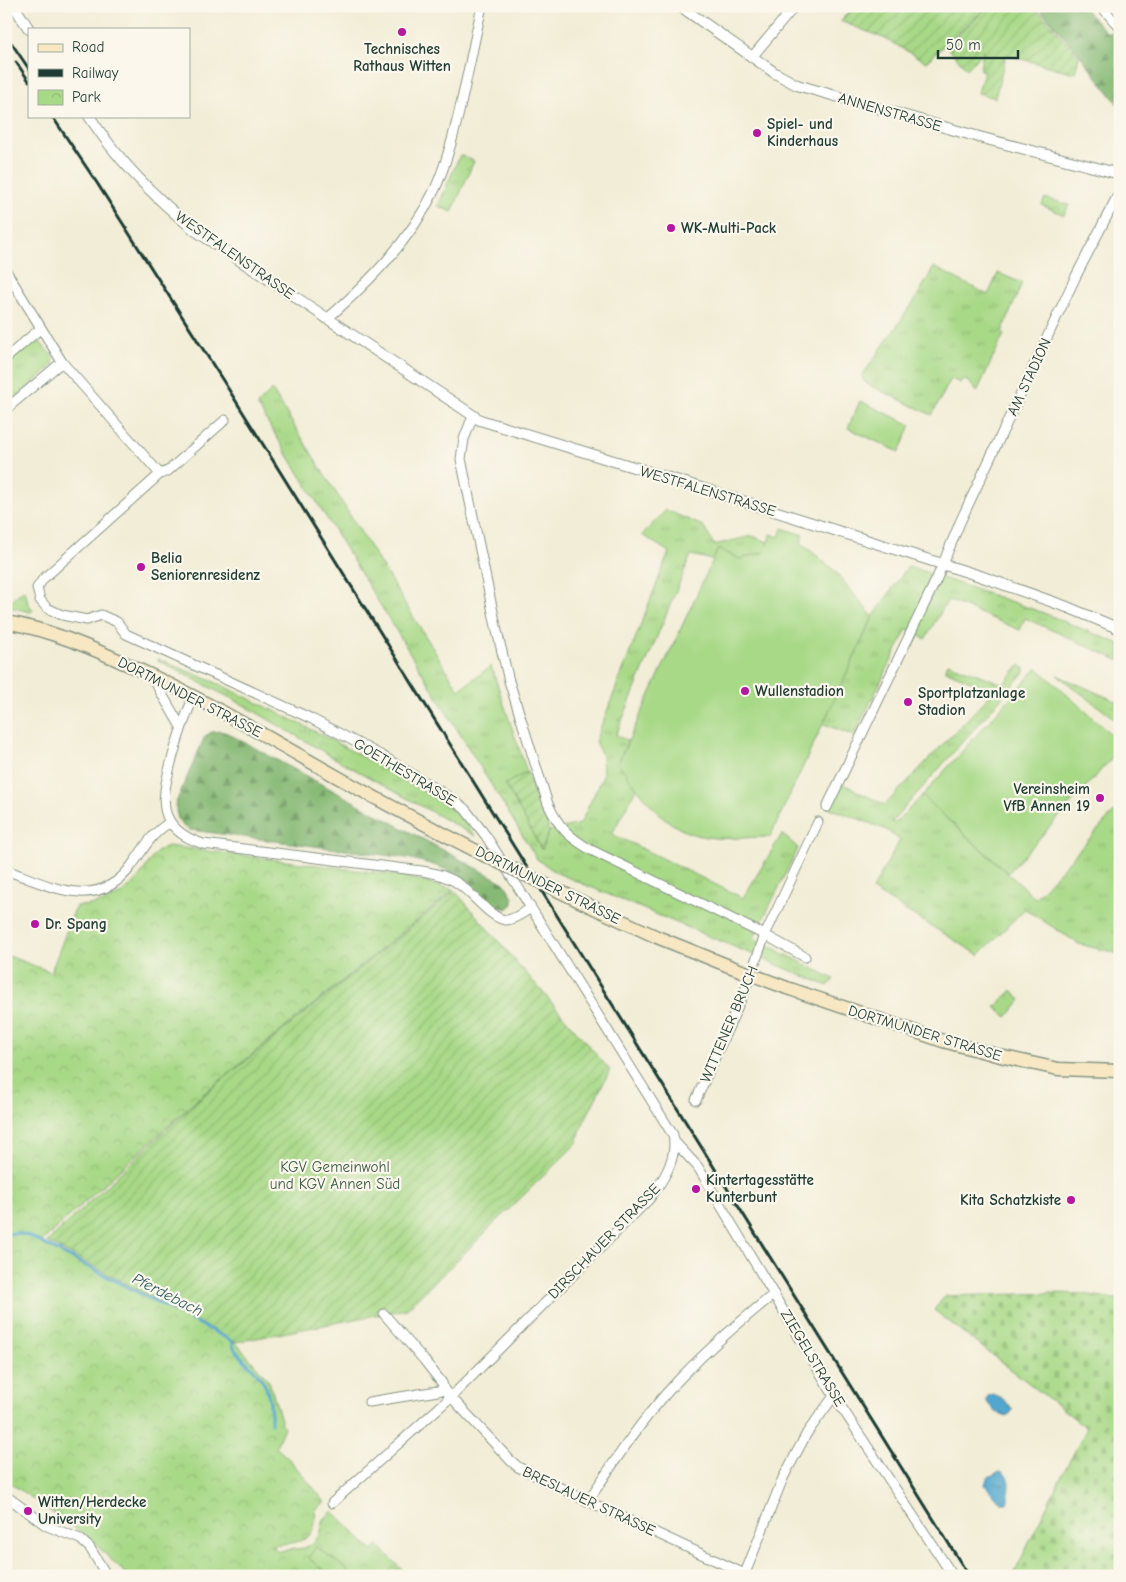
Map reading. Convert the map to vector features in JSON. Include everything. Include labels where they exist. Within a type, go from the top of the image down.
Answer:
[{"type":"main road","name":"DORTMUNDER STRASSE","points":[[6,622],[66,637],[151,675],[194,696],[336,776],[484,855],[657,937],[787,988],[943,1041],[1058,1069],[1120,1072]]},
{"type":"street","points":[[14,6],[28,28]]},
{"type":"street","points":[[328,319],[372,276],[404,240],[435,189],[456,125],[482,6]]},
{"type":"street","name":"ANNENSTRASSE","points":[[680,6],[775,73],[797,85],[979,137],[1120,174]]},
{"type":"street","points":[[752,57],[795,6]]},
{"type":"street","points":[[1100,6],[1120,28]]},
{"type":"street","name":"WESTFALENSTRASSE","points":[[90,118],[102,137],[121,160],[176,215],[236,258],[487,424],[679,481],[943,566],[980,576],[1067,607],[1120,629]]},
{"type":"street","name":"AM STADION","points":[[943,566],[961,520],[1076,276],[1120,191]]},
{"type":"street","points":[[6,271],[62,362],[160,474]]},
{"type":"street","points":[[6,358],[41,328]]},
{"type":"street","points":[[6,409],[62,362]]},
{"type":"street","points":[[473,416],[463,445],[461,459],[496,631],[509,681],[553,816],[564,832],[591,850],[806,957]]},
{"type":"street","name":"GOETHESTRASSE","points":[[225,420],[168,471],[160,474],[43,579],[37,588],[40,600],[47,608],[62,614],[87,620],[101,615],[118,622],[126,634],[310,718],[384,757],[452,799],[464,809],[486,836],[531,908]]},
{"type":"street","points":[[827,807],[943,566]]},
{"type":"street","points":[[151,675],[181,727]]},
{"type":"street","points":[[194,696],[181,727],[164,798],[165,809],[170,822],[177,831],[190,840],[203,844],[440,874],[459,883],[495,916],[505,920],[513,918],[531,908],[674,1141]]},
{"type":"street","points":[[6,870],[68,892],[83,893],[96,891],[109,886],[120,878],[132,866],[149,840],[159,829],[170,822]]},
{"type":"street","points":[[765,935],[818,822]]},
{"type":"street","name":"WITTENER BRUCH","points":[[696,1100],[745,990],[765,935]]},
{"type":"street","name":"ZIEGELSTRASSE","points":[[674,1141],[698,1167],[834,1396],[953,1576]]},
{"type":"street","name":"DIRSCHAUER STRASSE","points":[[332,1503],[450,1397],[649,1199],[668,1170],[674,1141]]},
{"type":"street","points":[[588,1501],[617,1457],[671,1389],[723,1336],[774,1294]]},
{"type":"street","points":[[384,1314],[424,1360],[442,1383],[444,1390],[450,1397]]},
{"type":"street","points":[[369,1402],[444,1390]]},
{"type":"street","points":[[746,1575],[783,1478],[807,1433],[834,1396]]},
{"type":"street","name":"BRESLAUER STRASSE","points":[[450,1397],[514,1464],[746,1575]]},
{"type":"street","points":[[6,1496],[46,1526],[80,1539],[90,1548],[107,1576]]},
{"type":"green space","points":[[855,6],[988,6],[926,62],[886,39],[840,21]]},
{"type":"green space","points":[[989,6],[1034,6],[1079,57],[1075,73],[1006,55],[995,98],[978,93],[984,71],[980,70],[983,51],[967,69],[946,46]]},
{"type":"green space","points":[[1037,6],[1082,6],[1108,34],[1115,30],[1120,36],[1120,107],[1083,59]]},
{"type":"green space","points":[[460,155],[474,161],[452,212],[438,206]]},
{"type":"green space","points":[[1045,198],[1069,205],[1064,215],[1042,205]]},
{"type":"green space","points":[[934,267],[988,295],[998,273],[1022,283],[1002,332],[1004,334],[977,392],[969,382],[962,379],[960,383],[951,379],[932,415],[867,384],[862,376],[915,300]]},
{"type":"green space","points":[[32,340],[38,340],[54,358],[53,366],[6,406],[6,363]]},
{"type":"green space","points":[[272,390],[459,690],[491,666],[527,772],[506,784],[541,849],[549,831],[580,824],[603,776],[602,755],[595,742],[669,552],[642,535],[666,510],[703,526],[714,545],[752,536],[768,542],[764,552],[740,559],[718,549],[713,560],[691,555],[616,735],[628,741],[618,763],[637,787],[612,834],[743,898],[782,834],[798,848],[754,938],[834,979],[828,986],[557,873],[537,859],[257,405]]},
{"type":"green space","points":[[860,401],[911,425],[899,452],[848,428]]},
{"type":"green space","name":"Wullenstadion","points":[[782,528],[803,535],[801,543],[833,569],[873,617],[770,837],[723,838],[696,835],[672,824],[661,815],[618,763],[718,549],[740,559],[764,552],[771,534],[779,537]]},
{"type":"green space","points":[[908,566],[1041,612],[1120,644],[1120,661],[1025,618],[1020,630],[948,600],[925,639],[907,629],[854,736],[822,723],[873,617]]},
{"type":"green space","points":[[23,590],[33,610],[31,612],[9,607],[8,603]]},
{"type":"green space","points":[[158,659],[217,683],[279,713],[394,774],[449,807],[458,814],[475,836],[336,759],[242,704]]},
{"type":"green space","points":[[948,663],[1003,684],[1020,665],[1026,670],[892,822],[895,823],[922,796],[1035,898],[1115,811],[1120,815],[1120,954],[1079,944],[1025,909],[979,955],[872,890],[900,840],[885,829],[827,807],[839,782],[885,805],[994,691],[945,670]]},
{"type":"green space","points":[[1037,668],[1120,742],[1120,749],[1008,873],[922,796]]},
{"type":"green space","points":[[1057,675],[1120,703],[1120,723]]},
{"type":"green space","points":[[220,731],[227,733],[504,883],[513,897],[513,904],[507,909],[496,905],[469,882],[455,873],[407,858],[190,830],[183,826],[178,819],[175,805],[205,736],[212,732]]},
{"type":"green space","points":[[527,772],[549,831],[542,850],[505,784]]},
{"type":"green space","points":[[168,846],[403,876],[454,890],[200,1097],[40,1243],[236,1343],[269,1381],[284,1427],[276,1447],[290,1460],[325,1502],[315,1510],[315,1521],[310,1535],[305,1539],[291,1543],[272,1545],[278,1551],[304,1548],[312,1544],[320,1535],[324,1519],[333,1511],[373,1551],[378,1545],[408,1576],[128,1576],[90,1539],[6,1480],[6,955],[51,972],[76,906],[103,902],[120,894],[134,883],[159,850]]},
{"type":"green space","name":"KGV Gemeinwohl und KGV Annen Süd","points":[[455,891],[610,1070],[581,1128],[577,1143],[407,1309],[236,1342],[47,1242],[200,1098]]},
{"type":"green space","points":[[1012,990],[1021,1000],[1007,1017],[995,1007]]},
{"type":"green space","points":[[1084,1294],[1120,1300],[1120,1576],[1013,1576],[1087,1428],[934,1310],[945,1296]]},
{"type":"green space","points":[[316,1547],[348,1570],[344,1576],[332,1576],[308,1558]]},
{"type":"water","points":[[993,1394],[1004,1400],[1013,1410],[1007,1417],[995,1411],[986,1400],[988,1396]]},
{"type":"water","points":[[1000,1471],[1008,1479],[1007,1503],[1001,1503],[985,1485],[987,1478]]},
{"type":"waterway","name":"Pferdebach","points":[[6,1234],[16,1233],[29,1236],[232,1341],[235,1350],[255,1370],[265,1385],[270,1404],[271,1423]]},
{"type":"railway","points":[[6,35],[28,68]]},
{"type":"railway","points":[[16,62],[28,80]]},
{"type":"railway","points":[[53,118],[229,390],[969,1576]]},
{"type":"place","name":"Technisches Rathaus Witten","points":[[402,32]]},
{"type":"place","name":"Spiel- und Kinderhaus","points":[[757,133]]},
{"type":"place","name":"WK-Multi-Pack","points":[[671,228]]},
{"type":"place","name":"Belia Seniorenresidenz","points":[[141,567]]},
{"type":"place","name":"Wullenstadion","points":[[745,691]]},
{"type":"place","name":"Sportplatzanlage Stadion","points":[[908,702]]},
{"type":"place","name":"Vereinsheim VfB Annen 19","points":[[1100,798]]},
{"type":"place","name":"Dr. Spang","points":[[35,924]]},
{"type":"place","name":"Kintertagesstätte Kunterbunt","points":[[696,1189]]},
{"type":"place","name":"Kita Schatzkiste","points":[[1071,1200]]},
{"type":"place","name":"Witten/Herdecke University","points":[[28,1511]]}]
